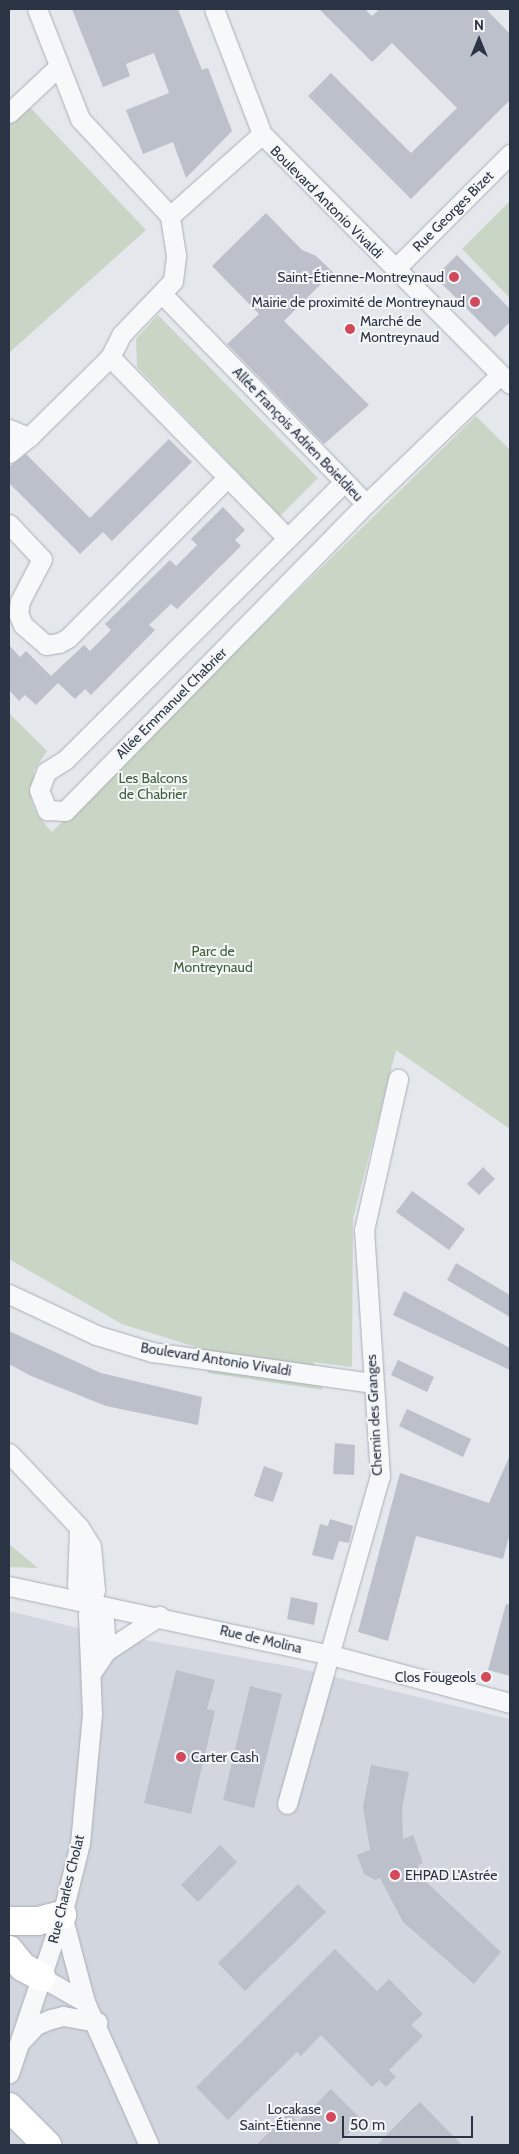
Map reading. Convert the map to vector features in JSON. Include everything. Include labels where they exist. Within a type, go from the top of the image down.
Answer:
[{"type":"highway","points":[[9,1921],[38,1921],[62,1915]]},
{"type":"highway","points":[[9,1950],[23,1967],[41,1977]]},
{"type":"highway","points":[[9,2107],[47,2145]]},
{"type":"street","points":[[9,454],[110,357],[122,335],[163,295],[173,281],[176,266],[170,216],[80,119],[57,68],[37,9]]},
{"type":"street","name":"Boulevard Antonio Vivaldi","points":[[214,9],[262,134],[505,379]]},
{"type":"street","points":[[9,113],[57,68]]},
{"type":"street","points":[[170,216],[262,134]]},
{"type":"street","name":"Rue Georges Bizet","points":[[395,269],[507,163]]},
{"type":"street","name":"Allée François Adrien Boieldieu","points":[[163,295],[366,504],[505,379]]},
{"type":"street","points":[[110,357],[287,538]]},
{"type":"street","points":[[9,429],[29,436]]},
{"type":"street","points":[[9,524],[42,559],[20,601],[20,619],[32,637],[46,645],[59,643],[68,638],[228,477]]},
{"type":"street","name":"Allée Emmanuel Chabrier","points":[[344,482],[65,760],[46,772],[39,790],[46,810],[65,811],[366,504]]},
{"type":"street","name":"Chemin des Granges","points":[[287,1804],[331,1655],[380,1476],[364,1230],[398,1078]]},
{"type":"street","name":"Boulevard Antonio Vivaldi","points":[[9,1294],[96,1335],[152,1352],[373,1383]]},
{"type":"street","points":[[9,1453],[79,1526],[77,1585],[89,1604],[104,1620],[106,1651]]},
{"type":"street","name":"Rue de Molina","points":[[9,1586],[89,1604],[159,1616],[331,1655],[510,1703]]},
{"type":"street","name":"Rue Charles Cholat","points":[[9,2073],[62,1915],[80,1843],[93,1670],[89,1604]]},
{"type":"street","points":[[93,1670],[106,1651],[159,1616]]},
{"type":"street","points":[[62,1915],[85,2002],[97,2022],[149,2145]]},
{"type":"street","points":[[41,1977],[85,2002]]},
{"type":"street","points":[[20,2042],[36,2025],[51,2019],[63,2016],[97,2022]]},
{"type":"shaded area","points":[[9,1611],[74,1627],[293,1667],[510,1719],[510,2145],[9,2145]]},
{"type":"green space","points":[[25,102],[146,230],[9,353],[9,118]]},
{"type":"green space","points":[[510,203],[510,298],[462,249]]},
{"type":"green space","points":[[158,315],[318,478],[280,516],[137,367],[136,339]]},
{"type":"green space","name":"Parc de Montreynaud","points":[[476,416],[510,450],[510,1129],[396,1050],[353,1219],[352,1367],[313,1362],[323,1390],[208,1373],[196,1347],[122,1324],[9,1259],[9,713],[47,751],[34,771],[31,800],[38,816],[52,832]]},
{"type":"green space","points":[[9,1544],[38,1568],[9,1567]]},
{"type":"building","points":[[72,9],[178,9],[202,70],[208,68],[232,131],[186,178],[173,142],[143,154],[126,110],[169,93],[154,53],[126,64],[130,76],[103,87]]},
{"type":"building","points":[[319,9],[365,9],[372,16],[380,9],[486,9],[510,34],[510,100],[411,199],[308,96],[331,73],[411,153],[457,108],[392,43],[372,62]]},
{"type":"building","points":[[266,213],[302,250],[316,256],[333,272],[284,321],[369,405],[324,444],[227,344],[259,314],[212,266]]},
{"type":"building","points":[[457,255],[510,309],[510,322],[495,337],[435,277]]},
{"type":"building","points":[[169,439],[192,462],[112,541],[103,532],[80,554],[9,483],[9,467],[26,454],[90,518]]},
{"type":"building","points":[[223,507],[245,530],[235,540],[241,546],[177,609],[171,604],[149,625],[155,630],[91,695],[85,689],[75,699],[58,683],[36,705],[25,695],[19,701],[9,690],[9,645],[20,657],[26,651],[51,676],[84,645],[90,651],[111,630],[105,624],[170,560],[176,566],[197,545],[191,539]]},
{"type":"building","points":[[483,1167],[495,1179],[479,1195],[467,1184]]},
{"type":"building","points":[[412,1191],[465,1229],[449,1250],[396,1212]]},
{"type":"building","points":[[456,1263],[510,1295],[510,1317],[447,1280]]},
{"type":"building","points":[[404,1291],[510,1348],[510,1370],[393,1315]]},
{"type":"building","points":[[9,1331],[101,1373],[202,1397],[198,1425],[106,1406],[31,1376],[9,1364]]},
{"type":"building","points":[[398,1360],[434,1377],[427,1392],[391,1375]]},
{"type":"building","points":[[407,1409],[471,1439],[463,1457],[399,1426]]},
{"type":"building","points":[[335,1443],[355,1445],[354,1475],[333,1474]]},
{"type":"building","points":[[510,1455],[510,1533],[503,1559],[416,1536],[388,1641],[358,1632],[400,1473],[489,1503]]},
{"type":"building","points":[[264,1466],[283,1473],[273,1502],[254,1496]]},
{"type":"building","points":[[330,1519],[353,1526],[349,1543],[339,1541],[333,1560],[312,1555],[320,1524],[328,1526]]},
{"type":"building","points":[[291,1597],[318,1603],[314,1625],[287,1619]]},
{"type":"building","points":[[506,1604],[510,1605],[510,1676],[488,1670]]},
{"type":"building","points":[[176,1670],[215,1680],[207,1709],[215,1711],[191,1814],[144,1803]]},
{"type":"building","points":[[250,1686],[282,1694],[254,1808],[223,1800]]},
{"type":"building","name":"EHPAD L'Astrée","points":[[371,1765],[409,1772],[402,1809],[403,1839],[413,1835],[423,1863],[418,1865],[423,1879],[501,1952],[474,1984],[403,1922],[380,1878],[375,1880],[364,1874],[357,1855],[370,1850],[363,1807]]},
{"type":"building","points":[[220,1845],[237,1862],[198,1902],[181,1885]]},
{"type":"building","points":[[298,1884],[326,1912],[245,1991],[218,1963]]},
{"type":"building","points":[[335,1949],[377,1991],[389,1979],[423,2014],[411,2025],[423,2036],[389,2070],[396,2077],[386,2087],[379,2080],[372,2087],[321,2035],[301,2056],[297,2052],[228,2120],[196,2087]]},
{"type":"building","name":"Locakase Saint-Étienne","points":[[331,2089],[362,2120],[337,2145],[256,2145],[289,2113],[298,2122]]},
{"type":"building","points":[[420,2102],[462,2145],[377,2145],[410,2111]]},
{"type":"place","name":"Saint-Étienne-Montreynaud","points":[[454,277]]},
{"type":"place","name":"Mairie de proximité de Montreynaud","points":[[475,302]]},
{"type":"place","name":"Marché de Montreynaud","points":[[350,329]]},
{"type":"place","name":"Clos Fougeols","points":[[486,1677]]},
{"type":"place","name":"Carter Cash","points":[[181,1757]]},
{"type":"place","name":"EHPAD L'Astrée","points":[[395,1875]]},
{"type":"place","name":"Locakase Saint-Étienne","points":[[331,2117]]},
{"type":"park label","name":"Les Balcons de Chabrier","points":[[153,786]]}]
